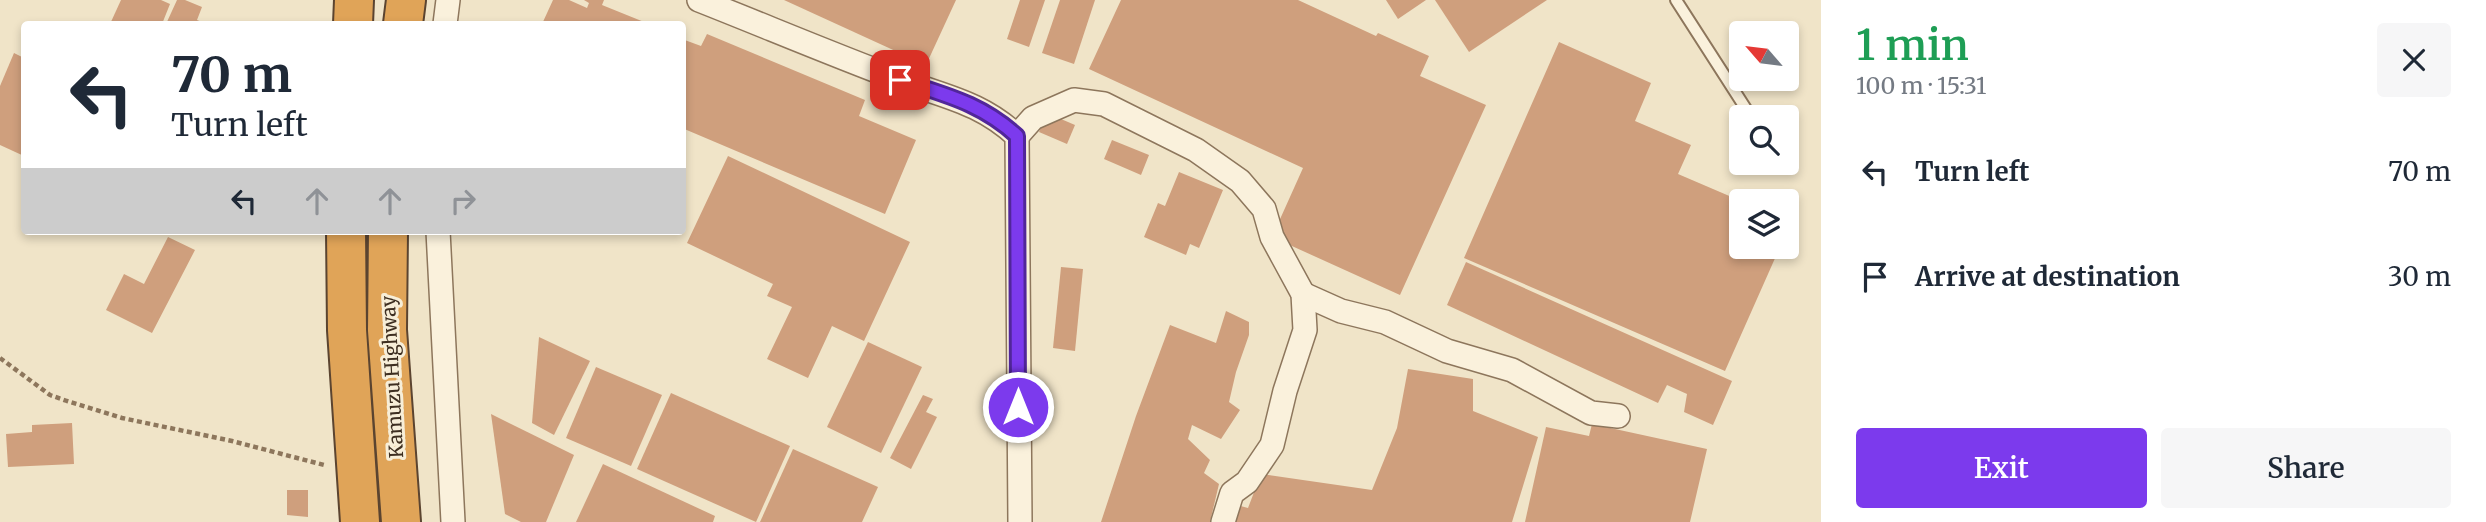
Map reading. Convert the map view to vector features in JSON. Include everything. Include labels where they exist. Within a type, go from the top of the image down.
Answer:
[{"type":"highway","points":[[353,21],[354,0]]},
{"type":"highway","points":[[403,21],[406,0]]},
{"type":"highway","points":[[346,235],[347,330],[360,522]]},
{"type":"highway","name":"Kamuzu Highway","points":[[388,235],[387,330],[401,522]]},
{"type":"street","points":[[445,21],[448,0]]},
{"type":"street","points":[[699,0],[900,80],[977,107],[999,119],[1017,136]]},
{"type":"street","points":[[1020,522],[1017,136],[1033,118],[1074,100],[1104,104],[1196,150],[1240,181],[1264,209],[1272,237],[1303,294],[1305,330],[1285,391],[1272,445],[1247,482],[1232,493],[1223,522]]},
{"type":"street","points":[[438,235],[453,522]]},
{"type":"street","points":[[1303,294],[1341,311],[1385,322],[1447,351],[1512,370],[1591,413],[1618,416]]},
{"type":"lane","points":[[1676,0],[1744,105]]},
{"type":"path","points":[[0,358],[50,395],[67,401],[122,418],[314,461],[325,465],[333,473]]},
{"type":"building","points":[[121,0],[161,0],[170,4],[163,21],[111,21]]},
{"type":"building","points":[[177,0],[185,0],[202,7],[197,20],[200,21],[167,21]]},
{"type":"building","points":[[553,0],[569,0],[587,8],[589,3],[584,0],[604,0],[602,5],[642,21],[543,21]]},
{"type":"building","points":[[784,0],[956,0],[926,65]]},
{"type":"building","points":[[1020,0],[1045,0],[1029,47],[1007,39]]},
{"type":"building","points":[[1060,0],[1095,0],[1074,64],[1042,53]]},
{"type":"building","points":[[1121,0],[1298,0],[1376,36],[1378,33],[1429,56],[1420,76],[1486,105],[1400,295],[1272,237],[1303,168],[1089,69]]},
{"type":"building","points":[[1386,0],[1426,0],[1398,19]]},
{"type":"building","points":[[1435,0],[1547,0],[1469,52]]},
{"type":"building","points":[[707,34],[865,100],[859,116],[916,140],[885,214],[686,130],[686,40],[701,46]]},
{"type":"building","points":[[1559,42],[1651,83],[1635,121],[1691,145],[1678,174],[1729,196],[1729,259],[1775,259],[1725,371],[1464,258]]},
{"type":"building","points":[[14,53],[21,56],[21,155],[0,145],[0,86]]},
{"type":"building","points":[[1047,113],[1075,125],[1067,144],[1039,132]]},
{"type":"building","points":[[1112,140],[1149,155],[1141,175],[1104,159]]},
{"type":"building","points":[[728,156],[910,242],[864,341],[832,326],[808,378],[767,359],[792,307],[767,296],[773,284],[687,243]]},
{"type":"building","points":[[1179,172],[1223,190],[1199,248],[1190,244],[1186,255],[1144,237],[1158,203],[1165,206]]},
{"type":"building","points":[[168,237],[195,250],[152,333],[106,310],[124,274],[144,284]]},
{"type":"building","points":[[1466,262],[1732,381],[1713,425],[1684,412],[1687,394],[1667,385],[1658,403],[1447,305]]},
{"type":"building","points":[[1061,267],[1083,269],[1075,351],[1053,348]]},
{"type":"building","points":[[1226,311],[1249,322],[1249,335],[1229,402],[1240,410],[1221,439],[1192,425],[1188,439],[1210,460],[1204,473],[1219,484],[1210,522],[1101,522],[1170,325],[1216,343]]},
{"type":"building","points":[[539,337],[590,361],[554,435],[532,423]]},
{"type":"building","points":[[868,342],[922,367],[881,453],[827,427]]},
{"type":"building","points":[[596,367],[662,395],[631,466],[566,438]]},
{"type":"building","points":[[1408,369],[1473,379],[1473,411],[1538,437],[1512,522],[1229,522],[1233,504],[1248,508],[1261,474],[1372,490],[1397,428]]},
{"type":"building","points":[[671,393],[790,446],[756,522],[637,469]]},
{"type":"building","points":[[923,395],[933,399],[926,412],[937,417],[911,469],[890,458]]},
{"type":"building","points":[[491,414],[574,455],[546,522],[521,522],[505,514]]},
{"type":"building","points":[[72,423],[74,464],[8,467],[6,434],[32,432],[32,425]]},
{"type":"building","points":[[1592,424],[1707,449],[1690,522],[1525,522],[1546,427],[1589,436]]},
{"type":"building","points":[[793,449],[878,487],[862,522],[760,522]]},
{"type":"building","points":[[603,464],[715,516],[713,522],[576,522]]},
{"type":"building","points":[[287,490],[308,490],[308,517],[287,515]]},
{"type":"route","points":[[900,80],[977,107],[999,119],[1017,136],[1018,407]]}]
